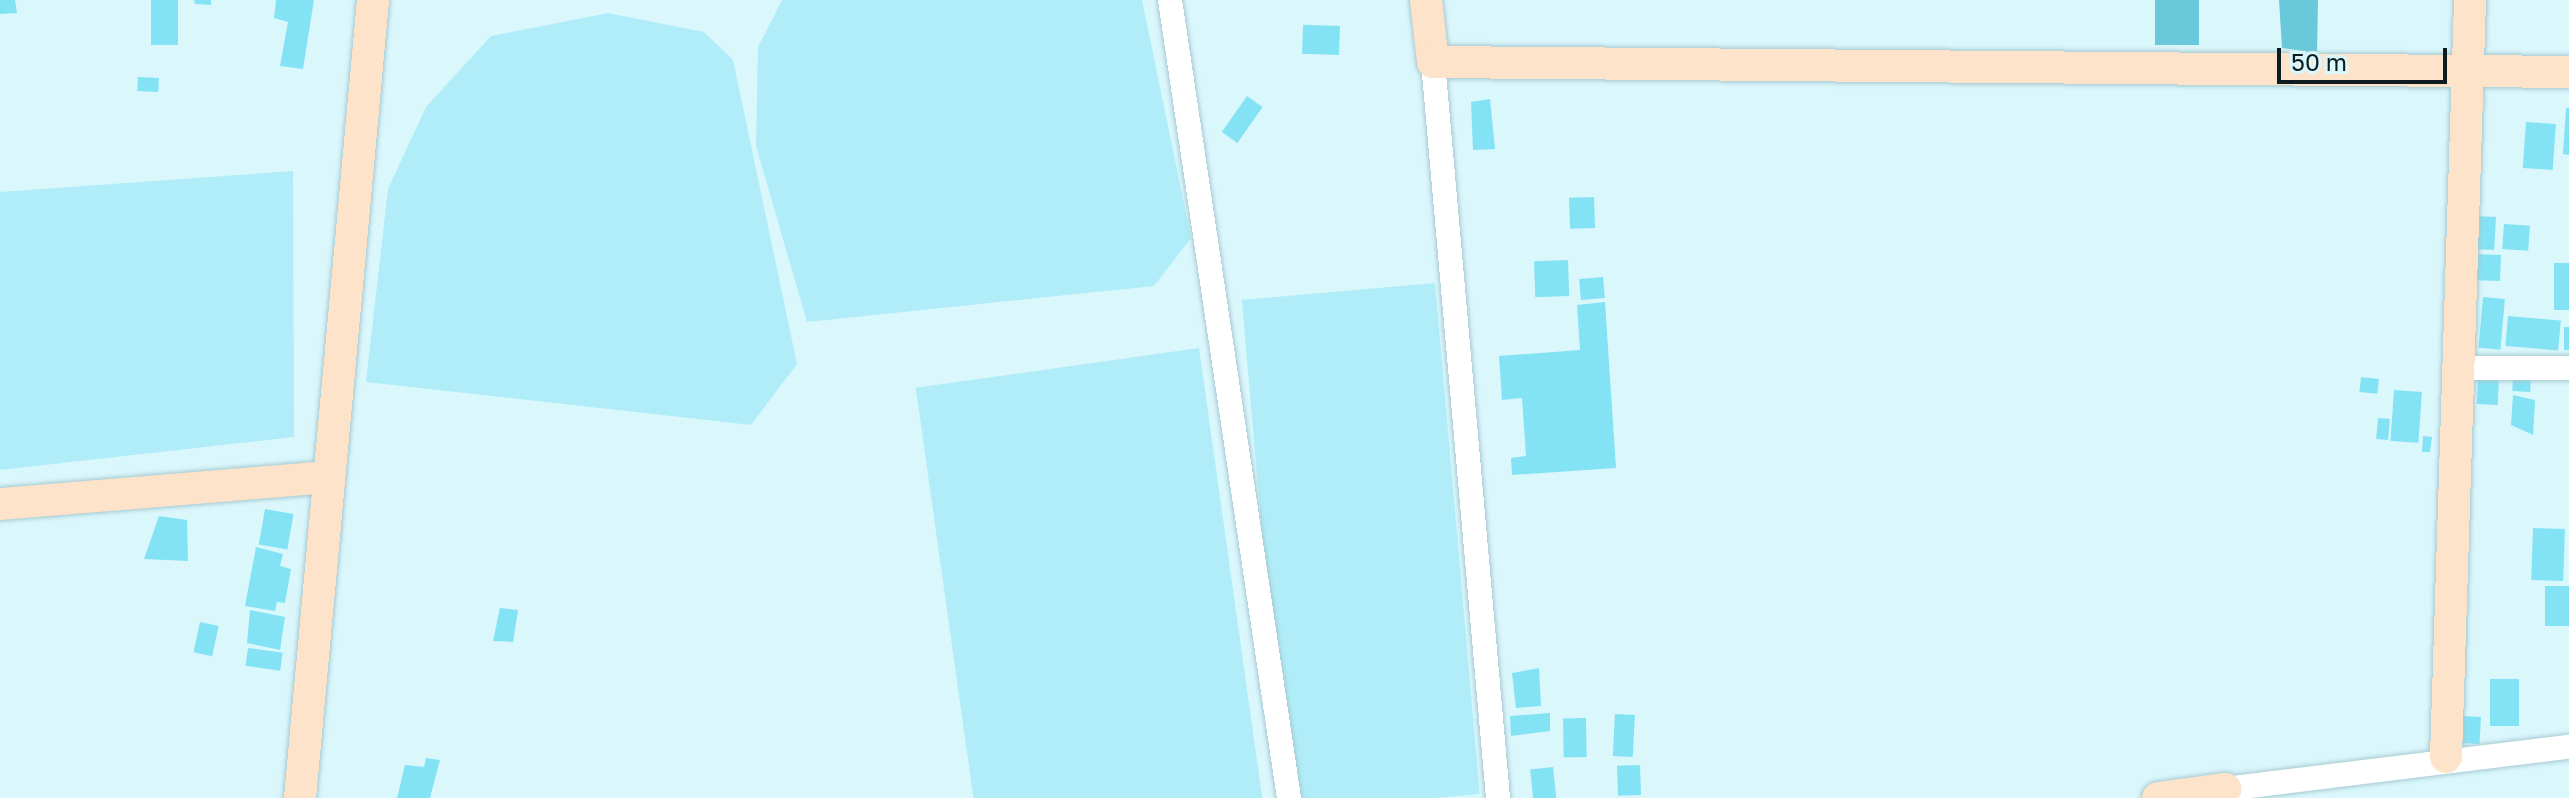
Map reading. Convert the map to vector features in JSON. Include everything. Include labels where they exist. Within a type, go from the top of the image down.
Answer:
[{"type":"street","points":[[300,798],[325,477],[373,0]]},
{"type":"street","points":[[1170,0],[1289,798]]},
{"type":"street","points":[[1426,0],[1498,798]]},
{"type":"street","points":[[2446,757],[2470,0]]},
{"type":"street","points":[[1433,62],[2569,72]]},
{"type":"street","points":[[2458,368],[2569,368]]},
{"type":"street","points":[[0,504],[325,477]]},
{"type":"street","points":[[2158,798],[2446,757],[2569,747]]},
{"type":"shaded area","points":[[782,0],[1142,0],[1191,238],[1154,286],[807,322],[756,146],[758,47]]},
{"type":"shaded area","points":[[2155,0],[2199,0],[2199,45],[2155,45]]},
{"type":"shaded area","points":[[2279,0],[2318,0],[2317,53],[2282,48]]},
{"type":"shaded area","points":[[608,13],[704,32],[733,60],[797,364],[751,425],[366,382],[388,189],[426,107],[491,36]]},
{"type":"shaded area","points":[[293,171],[294,437],[0,470],[0,192]]},
{"type":"shaded area","points":[[1435,283],[1480,794],[1435,798],[1285,798],[1242,300]]},
{"type":"shaded area","points":[[1199,348],[1262,798],[973,798],[916,388]]},
{"type":"building","points":[[0,0],[15,0],[17,13],[0,14]]},
{"type":"building","points":[[151,0],[178,0],[178,45],[151,45]]},
{"type":"building","points":[[194,0],[211,0],[211,5],[195,4]]},
{"type":"building","points":[[276,0],[314,0],[303,69],[280,66],[288,22],[274,18]]},
{"type":"building","points":[[1303,25],[1340,26],[1339,55],[1302,54]]},
{"type":"building","points":[[138,77],[159,78],[158,92],[137,91]]},
{"type":"building","points":[[1247,96],[1263,107],[1237,143],[1222,132]]},
{"type":"building","points":[[1490,99],[1495,149],[1473,150],[1471,102]]},
{"type":"building","points":[[2566,108],[2569,108],[2569,155],[2563,154]]},
{"type":"building","points":[[2526,122],[2556,124],[2553,170],[2523,168]]},
{"type":"building","points":[[1594,197],[1595,228],[1570,229],[1569,198]]},
{"type":"building","points":[[2476,216],[2496,217],[2494,250],[2474,249]]},
{"type":"building","points":[[2504,224],[2530,226],[2528,251],[2502,249]]},
{"type":"building","points":[[2472,254],[2501,255],[2500,281],[2471,280]]},
{"type":"building","points":[[1568,260],[1569,296],[1535,297],[1534,261]]},
{"type":"building","points":[[2554,263],[2569,263],[2569,310],[2554,310]]},
{"type":"building","points":[[1603,277],[1605,298],[1581,300],[1579,279]]},
{"type":"building","points":[[2483,297],[2505,299],[2500,350],[2479,348]]},
{"type":"building","points":[[1605,302],[1616,468],[1512,475],[1511,458],[1526,456],[1522,398],[1502,400],[1499,356],[1580,350],[1577,305]]},
{"type":"building","points":[[2508,316],[2561,321],[2558,351],[2505,346]]},
{"type":"building","points":[[2564,327],[2569,327],[2569,350],[2564,350]]},
{"type":"building","points":[[2361,377],[2379,379],[2377,394],[2359,392]]},
{"type":"building","points":[[2513,377],[2531,378],[2530,392],[2512,391]]},
{"type":"building","points":[[2478,379],[2499,380],[2498,405],[2477,404]]},
{"type":"building","points":[[2394,390],[2422,392],[2418,443],[2390,441]]},
{"type":"building","points":[[2513,395],[2535,400],[2533,435],[2511,425]]},
{"type":"building","points":[[2378,418],[2390,419],[2388,440],[2376,439]]},
{"type":"building","points":[[2423,436],[2432,437],[2430,452],[2422,452]]},
{"type":"building","points":[[265,509],[294,514],[287,549],[259,544]]},
{"type":"building","points":[[159,516],[187,520],[188,561],[144,559]]},
{"type":"building","points":[[2533,528],[2565,529],[2563,581],[2531,580]]},
{"type":"building","points":[[256,547],[283,554],[280,566],[291,569],[285,603],[277,602],[275,611],[245,606]]},
{"type":"building","points":[[2545,586],[2569,586],[2569,626],[2545,626]]},
{"type":"building","points":[[500,608],[518,610],[513,642],[493,641]]},
{"type":"building","points":[[250,610],[285,617],[280,650],[247,643]]},
{"type":"building","points":[[200,622],[219,626],[212,656],[194,652]]},
{"type":"building","points":[[248,648],[283,653],[280,671],[245,666]]},
{"type":"building","points":[[1539,668],[1541,706],[1516,708],[1512,673]]},
{"type":"building","points":[[2490,679],[2519,679],[2519,726],[2490,726]]},
{"type":"building","points":[[1550,713],[1550,731],[1511,736],[1510,716]]},
{"type":"building","points":[[1615,714],[1635,715],[1633,757],[1613,756]]},
{"type":"building","points":[[2461,716],[2481,717],[2480,744],[2460,743]]},
{"type":"building","points":[[1563,718],[1586,718],[1587,757],[1564,757]]},
{"type":"building","points":[[426,758],[440,760],[430,798],[397,798],[405,765],[424,767]]},
{"type":"building","points":[[1640,765],[1641,795],[1618,796],[1617,766]]},
{"type":"building","points":[[1553,767],[1556,798],[1533,798],[1530,769]]}]
